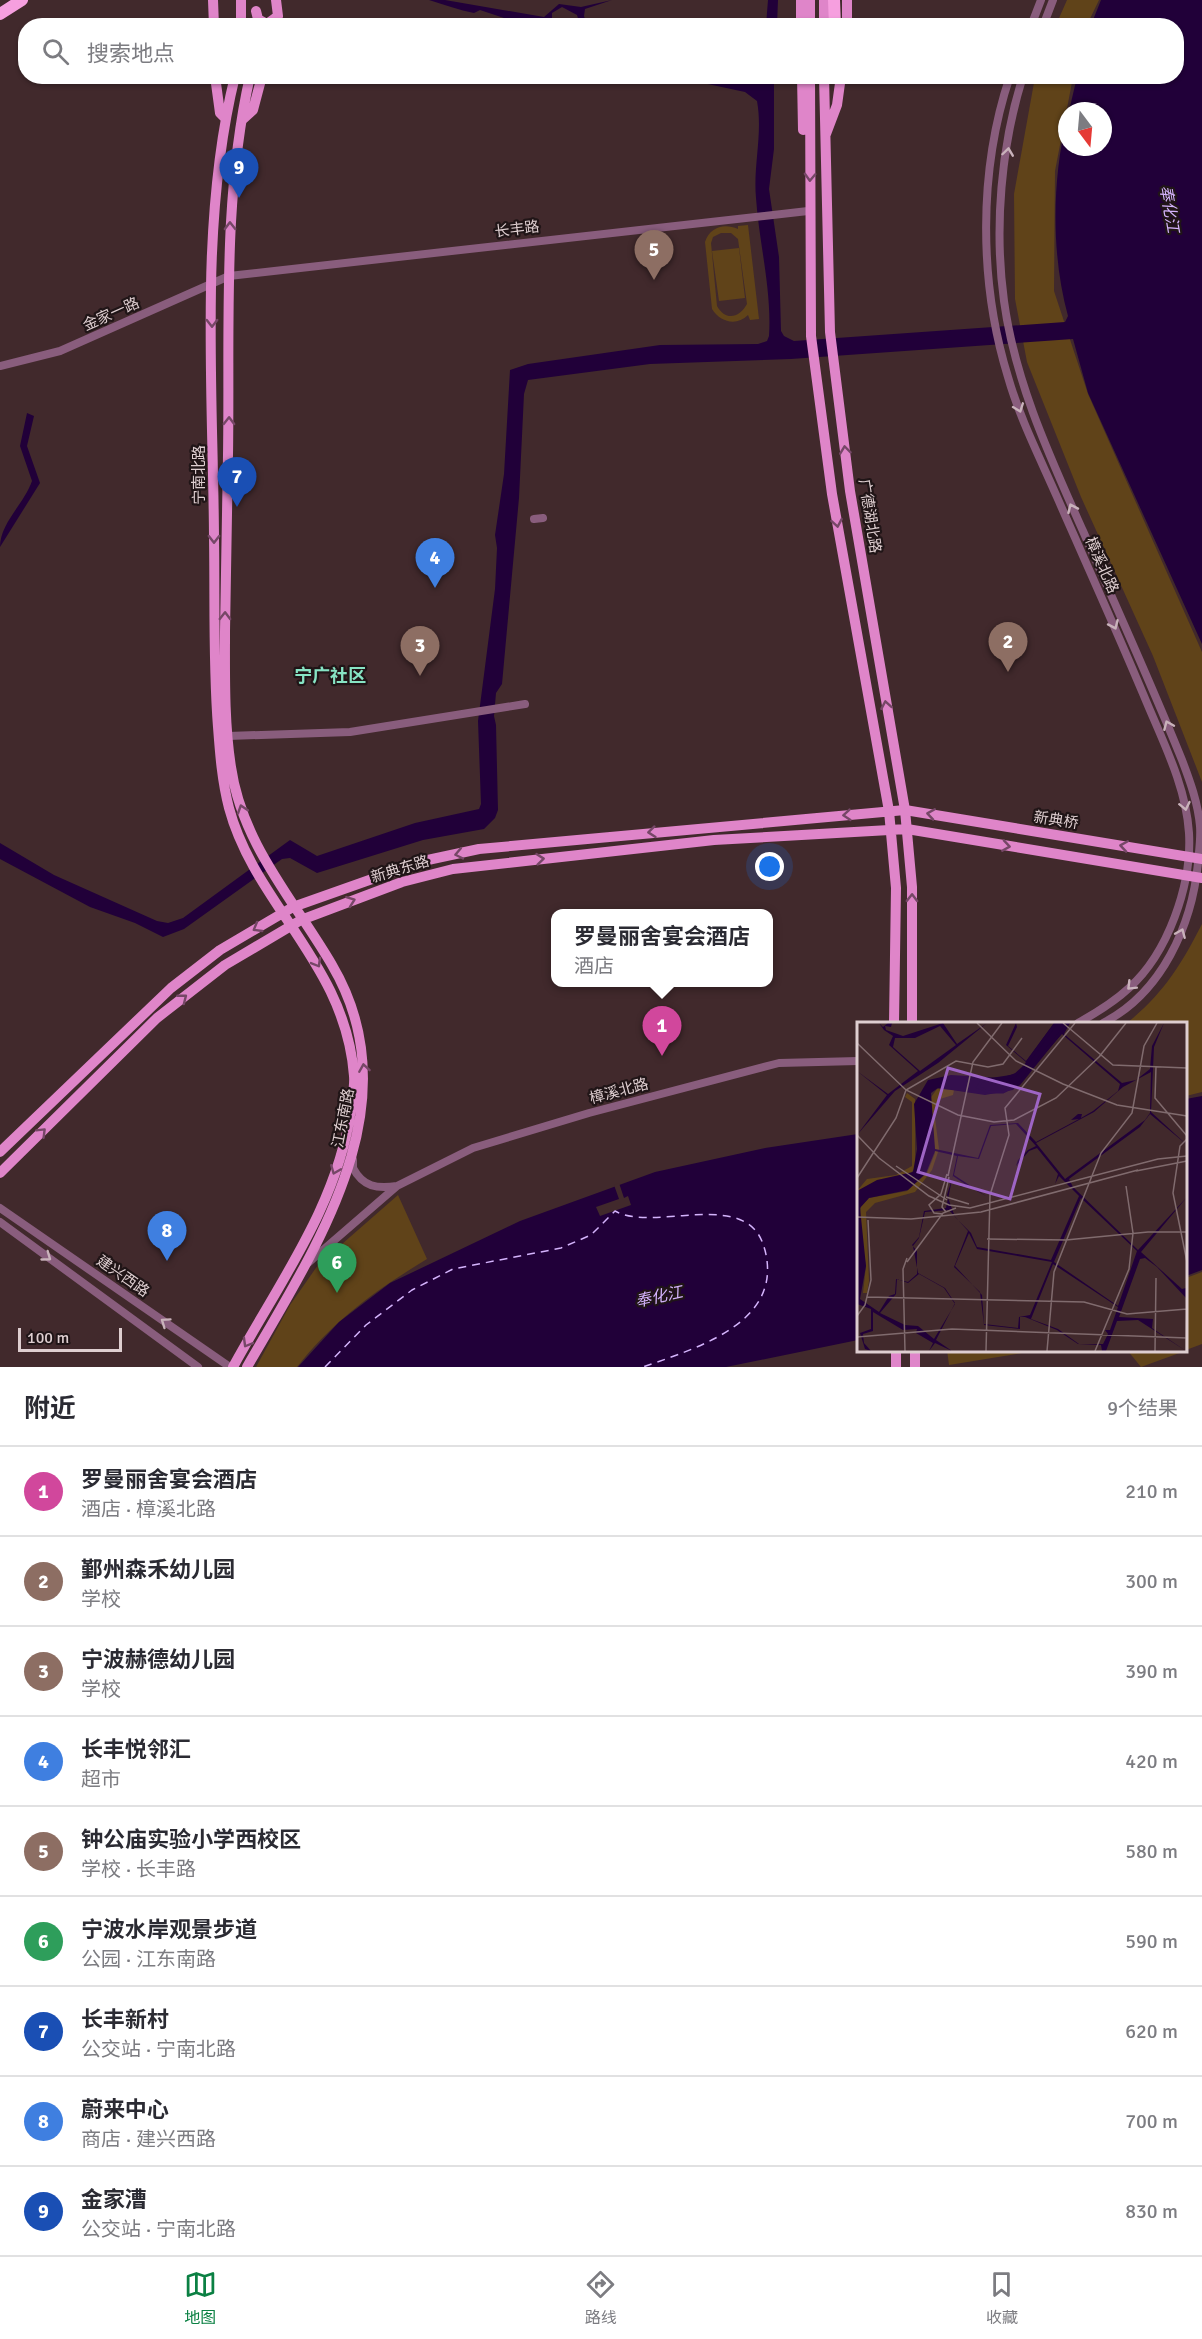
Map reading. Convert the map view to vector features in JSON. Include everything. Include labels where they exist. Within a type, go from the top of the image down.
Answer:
[{"type":"highway","points":[[0,5],[8,0]]},
{"type":"highway","points":[[0,14],[22,0]]},
{"type":"highway","points":[[834,0],[835,18]]},
{"type":"main road","points":[[0,20],[30,0]]},
{"type":"main road","points":[[213,0],[214,18]]},
{"type":"main road","points":[[242,0],[242,18]]},
{"type":"main road","points":[[276,0],[276,18]]},
{"type":"main road","points":[[801,0],[801,18]]},
{"type":"main road","points":[[810,0],[810,18]]},
{"type":"main road","points":[[824,0],[824,18]]},
{"type":"main road","points":[[847,0],[847,18]]},
{"type":"main road","points":[[215,84],[220,112],[225,118]]},
{"type":"main road","points":[[219,84],[231,90]]},
{"type":"main road","name":"宁南北路","points":[[232,84],[218,161],[212,284],[215,690],[222,769],[229,806],[238,835],[260,865]]},
{"type":"main road","name":"宁南北路","points":[[249,84],[229,221],[225,694],[231,768],[242,812],[260,865]]},
{"type":"main road","points":[[242,120],[253,110],[260,84]]},
{"type":"main road","points":[[802,84],[803,131],[810,149]]},
{"type":"main road","points":[[810,84],[808,211],[811,336],[832,494],[890,811],[896,888],[894,1022]]},
{"type":"main road","name":"广德湖北路","points":[[824,84],[830,332],[850,491],[905,810],[912,887],[912,1022]]},
{"type":"main road","points":[[824,140],[837,105],[840,84]]},
{"type":"main road","name":"新典东路","points":[[0,1152],[171,988],[220,950],[289,910],[423,861],[479,849],[905,810]]},
{"type":"main road","name":"新典桥","points":[[905,810],[1202,859]]},
{"type":"main road","points":[[907,829],[1202,878]]},
{"type":"main road","name":"新典东路","points":[[0,1173],[157,1018],[225,965],[297,922],[402,882],[453,869],[714,840],[907,829]]},
{"type":"main road","name":"江东南路","points":[[247,1367],[307,1263],[330,1218],[354,1149],[365,1079],[362,1053],[350,1005],[333,966],[297,922],[260,865]]},
{"type":"main road","name":"江东南路","points":[[232,1367],[298,1257],[346,1143],[355,1078],[349,1044],[338,1006],[297,922]]},
{"type":"street","points":[[1034,18],[1041,0]]},
{"type":"street","points":[[1046,18],[1053,0]]},
{"type":"street","name":"樟溪北路","points":[[1008,84],[999,117],[986,210],[996,323],[1001,352],[1031,440],[1115,628],[1176,773],[1188,826],[1189,849],[1184,882],[1168,934],[1131,987],[1105,1008],[1080,1022]]},
{"type":"street","name":"樟溪北路","points":[[1021,84],[1010,138],[1000,210],[1002,279],[1013,350],[1023,385],[1050,458],[1182,760],[1192,789],[1200,826],[1195,892],[1180,939],[1162,970],[1139,996],[1104,1022]]},
{"type":"street","name":"长丰路","points":[[229,276],[808,211]]},
{"type":"street","name":"金家一路","points":[[0,366],[60,351],[229,276]]},
{"type":"street","points":[[228,736],[350,732],[525,705]]},
{"type":"street","name":"樟溪北路","points":[[307,1263],[397,1186],[473,1148],[589,1113],[779,1063],[857,1061]]},
{"type":"street","name":"樟溪北路","points":[[354,1149],[353,1168],[366,1184],[380,1189],[397,1186]]},
{"type":"street","name":"建兴西路","points":[[0,1208],[232,1367]]},
{"type":"street","name":"建兴西路","points":[[0,1222],[198,1367]]},
{"type":"shaded area","points":[[1067,0],[1099,0],[1090,18],[1059,18]]},
{"type":"shaded area","points":[[1034,84],[1072,84],[1068,102],[1058,102],[1054,291],[1088,394],[1202,652],[1202,782],[1153,656],[1081,497],[1027,362],[1015,299],[1014,194]]},
{"type":"shaded area","points":[[748,225],[759,319],[750,320],[748,315],[734,322],[724,320],[712,309],[705,242],[710,233],[718,228],[728,226],[738,229],[738,226]],"holes":[[[721,233],[731,233],[738,239],[747,304],[741,312],[733,316],[724,314],[717,306],[711,243],[713,237]]]},
{"type":"shaded area","points":[[739,248],[745,298],[719,301],[712,251]]},
{"type":"shaded area","points":[[1202,924],[1202,1092],[1187,1096],[1187,1022],[1128,1022],[1161,990]]},
{"type":"shaded area","points":[[398,1195],[427,1259],[390,1282],[341,1320],[297,1367],[256,1367],[290,1305],[318,1265]]},
{"type":"shaded area","points":[[1202,1272],[1202,1344],[1187,1350],[1187,1278]]},
{"type":"shaded area","points":[[947,1352],[1028,1352],[949,1365]]},
{"type":"shaded area","points":[[1129,1352],[1182,1352],[1141,1367]]},
{"type":"water","points":[[429,0],[445,0],[544,17],[559,4],[581,7],[612,0],[585,9],[585,18],[578,18],[577,15],[562,7],[552,13],[552,18],[504,18],[480,10],[474,13]]},
{"type":"water","points":[[768,0],[778,0],[777,18],[767,18]]},
{"type":"water","name":"奉化江","points":[[1101,0],[1202,0],[1202,644],[1088,393],[1073,339],[791,359],[650,364],[528,380],[524,394],[519,498],[502,684],[496,693],[494,716],[498,810],[495,818],[484,829],[423,840],[317,873],[290,858],[282,859],[184,929],[163,937],[135,923],[90,907],[0,859],[0,843],[54,875],[157,921],[168,923],[183,918],[290,840],[317,856],[415,823],[479,809],[481,804],[478,721],[495,589],[497,548],[495,535],[504,474],[510,370],[528,364],[660,345],[758,344],[767,341],[769,336],[769,301],[756,198],[759,125],[757,101],[745,92],[708,84],[774,84],[774,149],[769,189],[779,257],[781,331],[784,336],[794,341],[1065,322],[1068,316],[1062,292],[1056,243],[1056,192],[1060,156],[1112,156],[1112,102],[1071,102],[1075,84],[1184,84],[1184,18],[1094,18]]},
{"type":"water","points":[[27,413],[34,416],[27,446],[40,483],[0,547],[4,530],[32,481],[20,446]]},
{"type":"water","points":[[1202,1096],[1202,1270],[1187,1276],[1187,1099]]},
{"type":"water","name":"奉化江","points":[[857,1134],[857,1340],[726,1367],[298,1367],[339,1322],[390,1283],[520,1221],[655,1172],[765,1148]]},
{"type":"pier","points":[[619,1183],[624,1198],[628,1196],[631,1205],[600,1216],[596,1207],[619,1199],[614,1185]]},
{"type":"ferry route","points":[[325,1367],[366,1325],[412,1290],[453,1269],[561,1248],[591,1235],[615,1211],[632,1216],[652,1217],[719,1215],[739,1219],[754,1229],[764,1247],[768,1267],[765,1287],[758,1303],[746,1317],[714,1339],[643,1367]]},
{"type":"place","name":"金家漕","points":[[239,198]]},
{"type":"place","name":"钟公庙实验小学西校区","points":[[654,280]]},
{"type":"place","name":"长丰新村","points":[[237,507]]},
{"type":"place","name":"长丰悦邻汇","points":[[435,588]]},
{"type":"place","name":"鄞州森禾幼儿园","points":[[1008,672]]},
{"type":"place","name":"宁波赫德幼儿园","points":[[420,676]]},
{"type":"place","name":"罗曼丽舍宴会酒店","points":[[662,1056]]},
{"type":"place","name":"蔚来中心","points":[[167,1261]]},
{"type":"place","name":"宁波水岸观景步道","points":[[337,1293]]},
{"type":"district","name":"宁广社区","points":[[330,676]]}]
